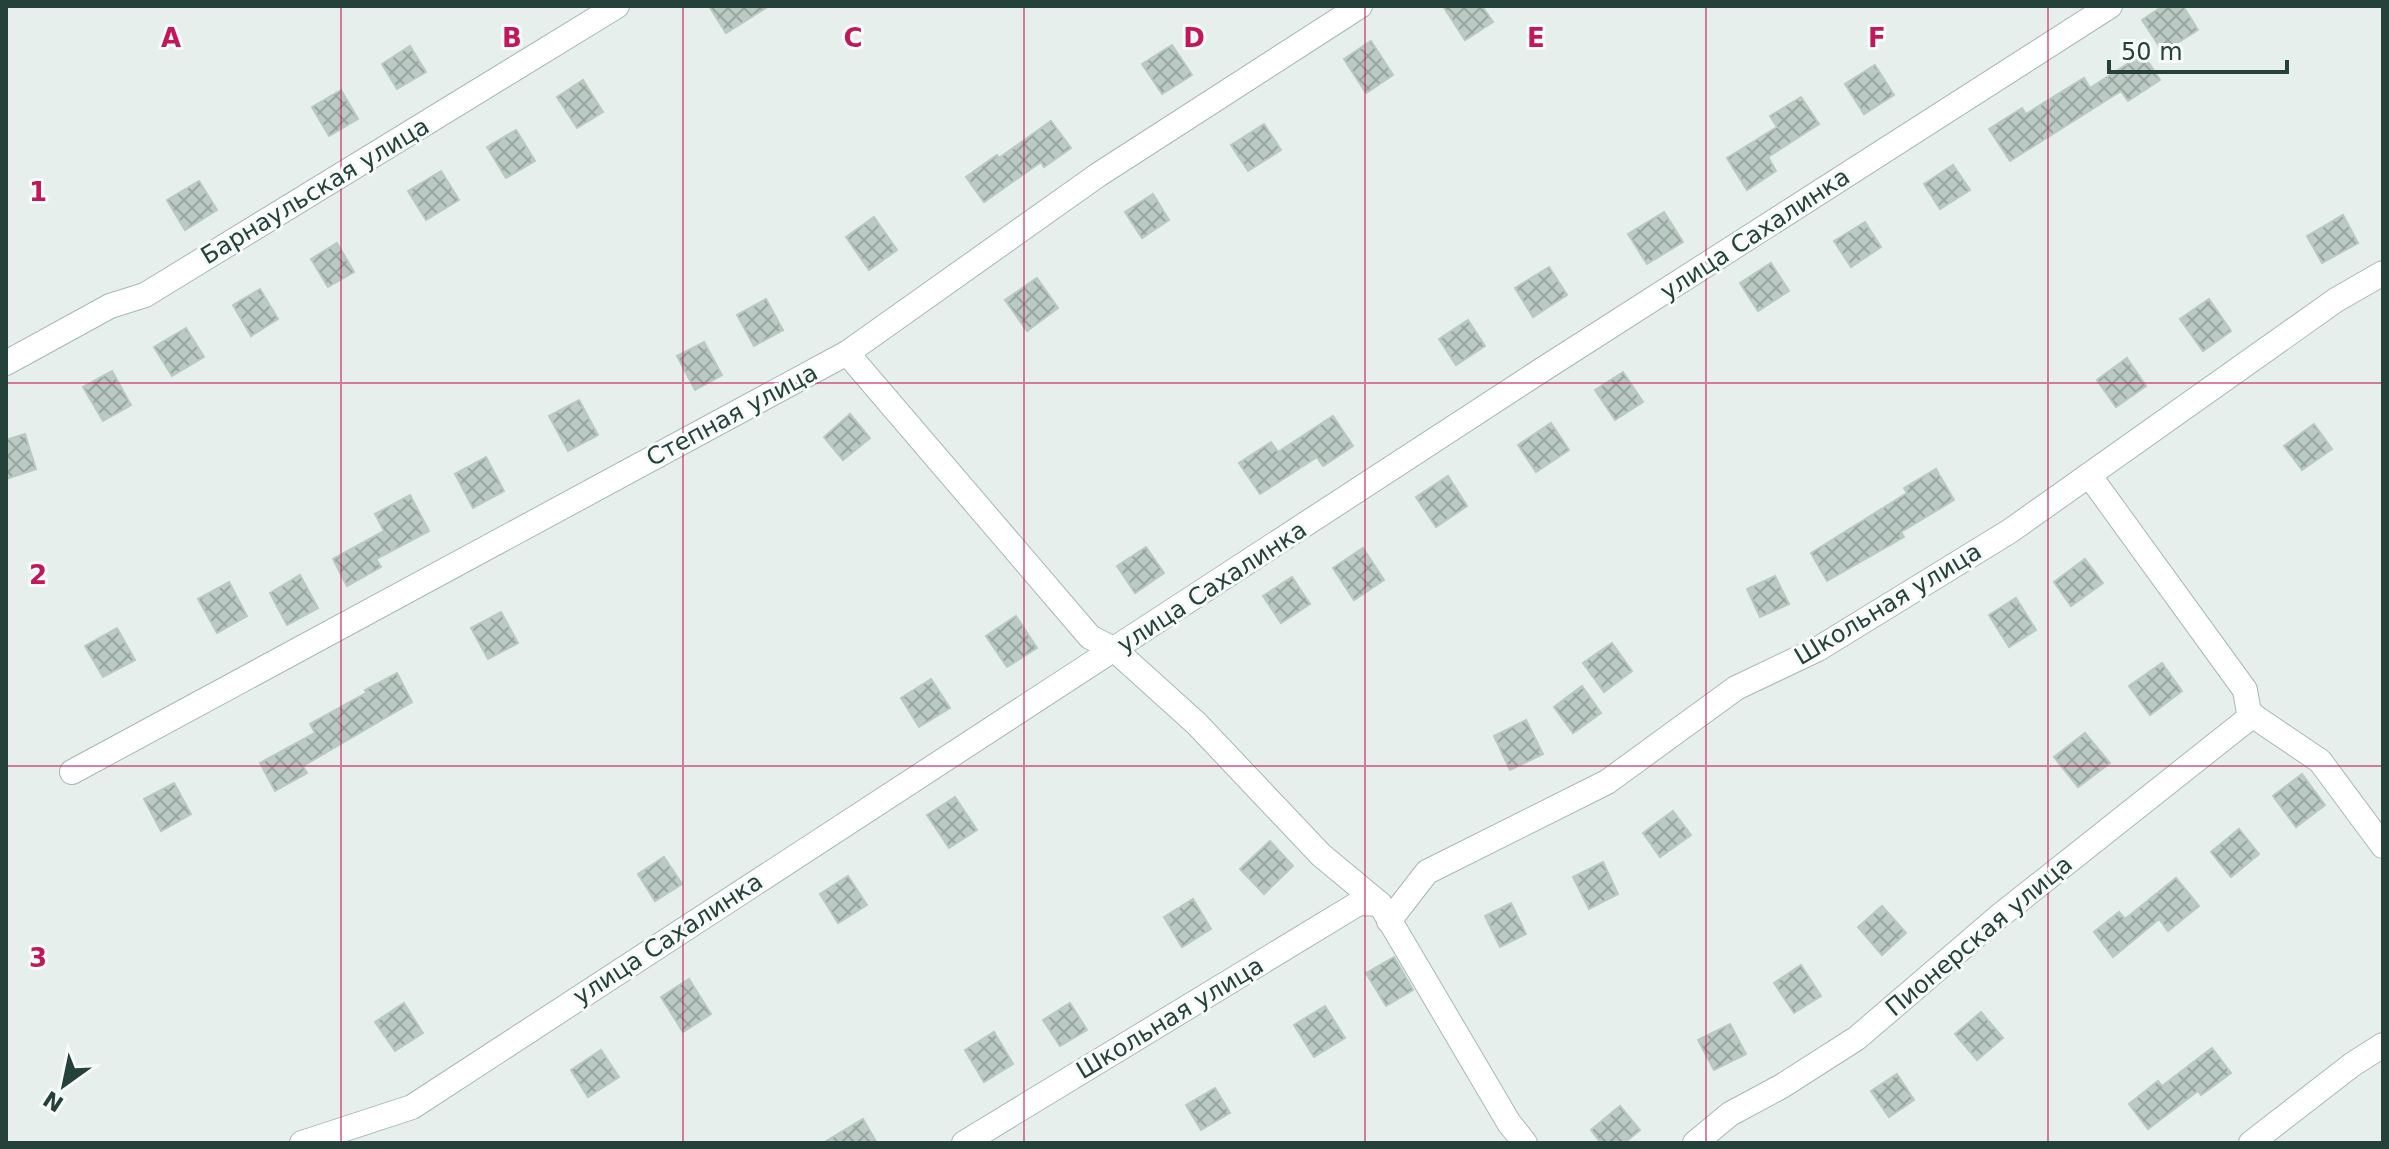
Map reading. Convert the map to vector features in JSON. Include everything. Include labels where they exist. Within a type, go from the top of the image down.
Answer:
[{"type":"street","name":"Барнаульская улица","points":[[6,363],[110,306],[145,295],[617,6]]},
{"type":"street","name":"Степная улица","points":[[72,772],[847,353],[1098,175],[1360,6]]},
{"type":"street","name":"улица Сахалинка","points":[[302,1143],[412,1107],[1547,367],[2110,6]]},
{"type":"street","name":"Школьная улица","points":[[964,1143],[1359,903],[1385,912],[1427,872],[1607,782],[1736,688],[1818,649],[2010,531],[2336,300],[2383,273]]},
{"type":"street","points":[[847,353],[1090,637],[1115,650],[1197,724],[1321,855],[1385,912],[1509,1123],[1525,1143]]},
{"type":"street","points":[[2089,475],[2245,690],[2249,713],[2320,761],[2383,846]]},
{"type":"street","name":"Пионерская улица","points":[[1695,1143],[1730,1114],[1782,1086],[1857,1038],[1997,918],[2253,715]]},
{"type":"street","points":[[2251,1143],[2353,1064],[2383,1045]]},
{"type":"building","points":[[709,6],[769,6],[726,33]]},
{"type":"building","points":[[1443,6],[1482,6],[1493,22],[1465,40]]},
{"type":"building","points":[[2163,6],[2183,6],[2198,30],[2163,52],[2142,20]]},
{"type":"building","points":[[1371,41],[1393,75],[1366,93],[1344,59]]},
{"type":"building","points":[[1172,45],[1192,75],[1162,94],[1142,64]]},
{"type":"building","points":[[410,46],[426,72],[397,89],[382,64]]},
{"type":"building","points":[[2143,54],[2160,80],[2128,101],[2121,91],[2010,161],[1989,129],[2022,108],[2026,114],[2084,78],[2090,88]]},
{"type":"building","points":[[1875,65],[1894,95],[1864,114],[1845,84]]},
{"type":"building","points":[[583,80],[603,112],[577,128],[557,97]]},
{"type":"building","points":[[341,90],[358,119],[329,136],[312,107]]},
{"type":"building","points":[[1801,97],[1819,124],[1768,157],[1776,171],[1747,190],[1727,158],[1777,127],[1770,116]]},
{"type":"building","points":[[1051,121],[1071,148],[1044,167],[1041,162],[984,202],[966,177]]},
{"type":"building","points":[[1264,124],[1281,150],[1248,171],[1231,145]]},
{"type":"building","points":[[516,130],[535,161],[506,178],[487,147]]},
{"type":"building","points":[[1953,165],[1970,190],[1940,209],[1924,184]]},
{"type":"building","points":[[441,171],[459,200],[426,220],[408,191]]},
{"type":"building","points":[[199,181],[217,210],[185,230],[167,200]]},
{"type":"building","points":[[1153,194],[1169,220],[1142,238],[1125,212]]},
{"type":"building","points":[[1664,212],[1683,242],[1647,264],[1628,234]]},
{"type":"building","points":[[2343,215],[2358,243],[2322,263],[2307,236]]},
{"type":"building","points":[[874,217],[897,250],[869,270],[846,237]]},
{"type":"building","points":[[1865,222],[1881,247],[1851,267],[1834,241]]},
{"type":"building","points":[[337,243],[354,272],[328,287],[311,259]]},
{"type":"building","points":[[1771,263],[1789,291],[1758,311],[1740,283]]},
{"type":"building","points":[[1549,267],[1567,295],[1533,317],[1515,288]]},
{"type":"building","points":[[1037,278],[1058,308],[1027,331],[1005,300]]},
{"type":"building","points":[[260,289],[278,319],[251,336],[233,305]]},
{"type":"building","points":[[766,299],[783,330],[754,346],[737,315]]},
{"type":"building","points":[[2209,299],[2231,331],[2203,351],[2180,319]]},
{"type":"building","points":[[1468,320],[1485,346],[1456,365],[1439,339]]},
{"type":"building","points":[[186,328],[204,357],[172,376],[154,347]]},
{"type":"building","points":[[704,342],[722,375],[695,390],[677,356]]},
{"type":"building","points":[[2127,358],[2146,386],[2116,407],[2097,380]]},
{"type":"building","points":[[112,371],[131,405],[103,421],[83,387]]},
{"type":"building","points":[[1623,372],[1643,402],[1615,420],[1595,390]]},
{"type":"building","points":[[579,400],[598,435],[568,451],[549,416]]},
{"type":"building","points":[[850,414],[870,438],[843,460],[824,437]]},
{"type":"building","points":[[1333,416],[1353,446],[1323,466],[1317,457],[1260,494],[1239,463],[1271,442],[1278,452]]},
{"type":"building","points":[[1551,423],[1569,450],[1536,472],[1518,445]]},
{"type":"building","points":[[2314,424],[2332,449],[2302,470],[2284,446]]},
{"type":"building","points":[[25,434],[36,469],[6,479],[6,440]]},
{"type":"building","points":[[486,457],[504,491],[473,508],[455,474]]},
{"type":"building","points":[[1936,469],[1954,500],[1901,532],[1904,537],[1827,581],[1811,553],[1907,493],[1904,488]]},
{"type":"building","points":[[1448,476],[1467,506],[1436,527],[1416,497]]},
{"type":"building","points":[[410,495],[429,531],[376,559],[381,567],[347,586],[333,559],[384,531],[375,514]]},
{"type":"building","points":[[1146,547],[1164,573],[1135,593],[1117,566]]},
{"type":"building","points":[[1363,548],[1384,580],[1354,600],[1333,568]]},
{"type":"building","points":[[2085,559],[2103,583],[2071,606],[2054,582]]},
{"type":"building","points":[[300,575],[318,608],[287,625],[270,593]]},
{"type":"building","points":[[1775,576],[1789,604],[1760,617],[1747,589]]},
{"type":"building","points":[[1292,577],[1310,604],[1281,623],[1263,596]]},
{"type":"building","points":[[229,582],[247,616],[217,633],[198,599]]},
{"type":"building","points":[[2016,598],[2036,630],[2009,647],[1989,615]]},
{"type":"building","points":[[501,612],[518,643],[488,659],[471,628]]},
{"type":"building","points":[[1016,616],[1037,648],[1007,667],[986,636]]},
{"type":"building","points":[[117,628],[135,660],[103,677],[85,646]]},
{"type":"building","points":[[1612,643],[1632,671],[1604,692],[1583,663]]},
{"type":"building","points":[[2162,663],[2182,691],[2150,715],[2129,686]]},
{"type":"building","points":[[397,673],[412,702],[303,766],[307,773],[275,791],[260,763],[315,733],[310,724]]},
{"type":"building","points":[[931,679],[950,708],[919,727],[901,698]]},
{"type":"building","points":[[1582,686],[1601,713],[1573,733],[1554,707]]},
{"type":"building","points":[[1526,720],[1543,754],[1510,770],[1494,736]]},
{"type":"building","points":[[2085,733],[2110,763],[2078,787],[2054,757]]},
{"type":"building","points":[[2302,774],[2325,805],[2296,827],[2273,796]]},
{"type":"building","points":[[174,783],[191,814],[161,831],[144,799]]},
{"type":"building","points":[[955,797],[977,830],[949,848],[927,815]]},
{"type":"building","points":[[1673,811],[1691,835],[1660,857],[1643,833]]},
{"type":"building","points":[[2239,829],[2259,854],[2231,877],[2211,852]]},
{"type":"building","points":[[1270,841],[1293,866],[1264,894],[1240,869]]},
{"type":"building","points":[[664,857],[682,884],[655,901],[638,874]]},
{"type":"building","points":[[1603,862],[1618,894],[1589,909],[1573,877]]},
{"type":"building","points":[[848,876],[867,905],[838,923],[820,894]]},
{"type":"building","points":[[2176,878],[2199,906],[2168,931],[2159,919],[2113,957],[2094,932],[2119,912],[2125,919]]},
{"type":"building","points":[[1193,899],[1211,929],[1182,947],[1164,917]]},
{"type":"building","points":[[1511,903],[1526,934],[1500,947],[1485,916]]},
{"type":"building","points":[[1882,906],[1906,933],[1882,955],[1858,927]]},
{"type":"building","points":[[1394,957],[1413,990],[1386,1006],[1366,973]]},
{"type":"building","points":[[1801,965],[1821,996],[1794,1013],[1774,983]]},
{"type":"building","points":[[689,979],[711,1014],[683,1032],[661,997]]},
{"type":"building","points":[[404,1003],[423,1033],[395,1051],[375,1022]]},
{"type":"building","points":[[1070,1003],[1087,1030],[1060,1046],[1043,1020]]},
{"type":"building","points":[[1325,1006],[1345,1038],[1314,1057],[1294,1025]]},
{"type":"building","points":[[1981,1012],[2003,1038],[1977,1060],[1955,1034]]},
{"type":"building","points":[[1730,1024],[1746,1054],[1714,1070],[1698,1040]]},
{"type":"building","points":[[994,1032],[1013,1064],[984,1082],[965,1050]]},
{"type":"building","points":[[2212,1048],[2231,1073],[2201,1095],[2198,1091],[2148,1129],[2129,1104],[2158,1081],[2162,1086]]},
{"type":"building","points":[[601,1050],[619,1077],[588,1097],[571,1070]]},
{"type":"building","points":[[1897,1074],[1914,1100],[1889,1117],[1871,1091]]},
{"type":"building","points":[[1215,1088],[1230,1113],[1201,1130],[1186,1105]]},
{"type":"building","points":[[1620,1106],[1640,1130],[1624,1143],[1601,1143],[1591,1130]]},
{"type":"building","points":[[863,1119],[877,1143],[823,1143]]}]
